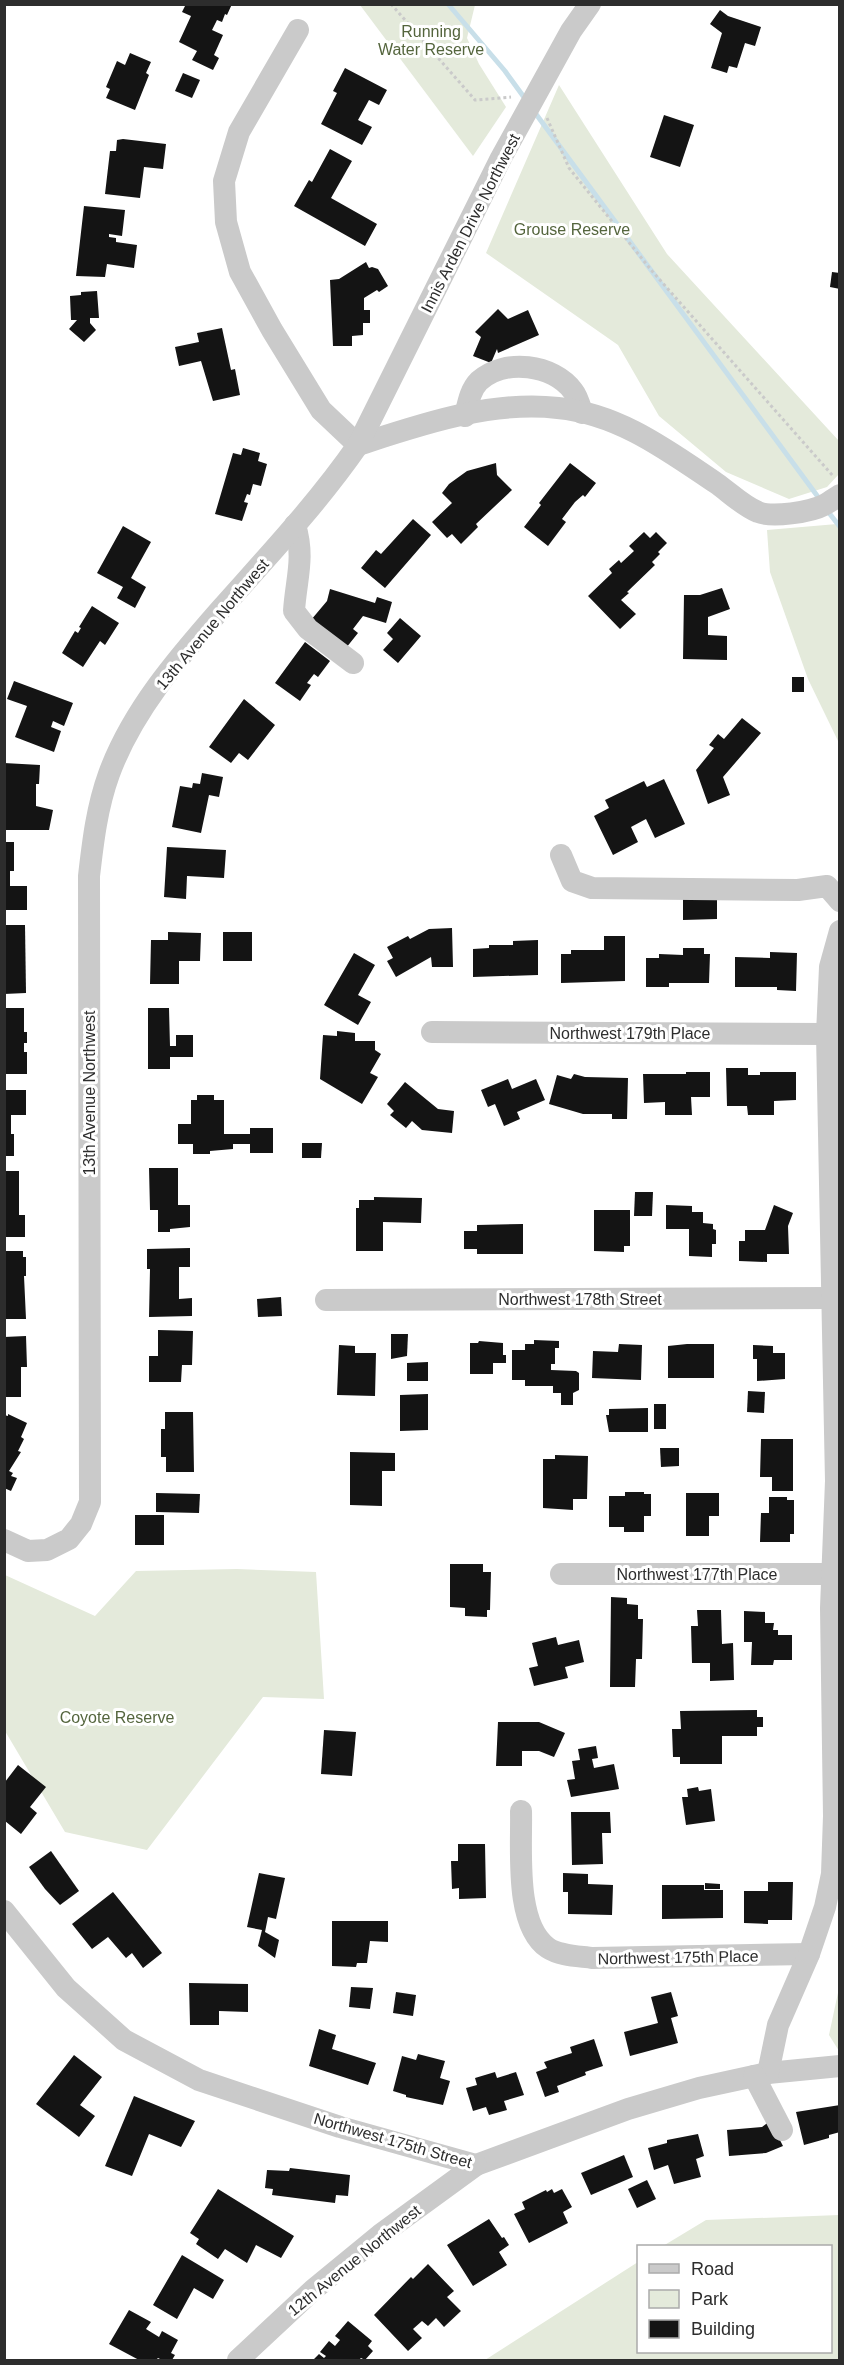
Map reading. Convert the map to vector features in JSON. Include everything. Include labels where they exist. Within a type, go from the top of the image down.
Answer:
[{"type":"street","name":"Innis Arden Drive Northwest","points":[[357,445],[501,158],[571,31],[590,4]]},
{"type":"street","points":[[298,30],[239,132],[224,181],[226,222],[240,272],[272,330],[321,410],[357,445],[415,426],[465,416],[519,407],[558,408],[602,417],[650,439],[758,512],[791,514],[823,506],[840,495]]},
{"type":"street","points":[[465,416],[469,398],[480,381],[496,372],[530,366],[565,381],[575,393],[582,413]]},
{"type":"street","name":"13th Avenue Northwest","points":[[4,1540],[28,1551],[47,1550],[69,1539],[81,1524],[90,1502],[89,876],[95,823],[110,773],[128,733],[189,646],[330,486],[357,445]]},
{"type":"street","points":[[295,525],[302,557],[295,590],[294,611],[308,629],[353,663]]},
{"type":"street","points":[[561,855],[572,881],[592,888],[798,891],[827,886],[840,901]]},
{"type":"street","points":[[782,2130],[761,2074],[778,2025],[809,1954],[825,1907],[832,1874],[834,1816],[832,1574],[838,1481],[833,1298],[836,1243],[835,1200],[827,1034],[830,968],[840,932]]},
{"type":"street","name":"Northwest 179th Place","points":[[432,1032],[827,1034]]},
{"type":"street","name":"Northwest 178th Street","points":[[326,1300],[833,1298]]},
{"type":"street","name":"Northwest 177th Place","points":[[561,1574],[832,1574]]},
{"type":"street","name":"Northwest 175th Place","points":[[521,1811],[522,1888],[528,1919],[535,1935],[548,1948],[566,1954],[593,1958],[809,1954]]},
{"type":"street","name":"Northwest 175th Street","points":[[4,1911],[66,1988],[123,2040],[200,2080],[340,2127],[476,2165],[628,2109],[699,2088],[761,2074],[840,2066]]},
{"type":"street","name":"12th Avenue Northwest","points":[[238,2361],[313,2290],[380,2235],[476,2165]]},
{"type":"path","points":[[391,4],[475,100],[536,94],[569,168],[652,271],[840,484]]},
{"type":"green space","name":"Running Water Reserve","points":[[360,5],[475,5],[467,38],[479,64],[506,107],[473,156]]},
{"type":"green space","name":"Grouse Reserve","points":[[559,85],[667,254],[839,441],[839,474],[827,487],[789,499],[726,472],[659,416],[618,345],[486,253]]},
{"type":"green space","points":[[839,521],[839,743],[808,679],[770,572],[767,530],[837,524]]},
{"type":"green space","name":"Coyote Reserve","points":[[237,1569],[316,1572],[324,1699],[263,1697],[147,1850],[65,1832],[5,1731],[5,1575],[95,1616],[136,1571]]},
{"type":"green space","points":[[839,1988],[839,2051],[829,2035]]},
{"type":"green space","points":[[839,2215],[839,2360],[485,2360],[637,2263],[637,2353],[832,2353],[832,2245],[665,2245],[706,2220]]},
{"type":"building","points":[[186,4],[232,4],[222,22],[217,20],[212,30],[223,35],[214,55],[219,58],[213,70],[192,60],[197,51],[179,42],[191,16],[182,12]]},
{"type":"building","points":[[720,10],[728,16],[761,27],[755,46],[745,43],[737,68],[729,66],[727,73],[711,68],[722,33],[710,24]]},
{"type":"building","points":[[130,53],[151,62],[146,73],[149,75],[135,110],[106,98],[110,89],[106,87],[117,61],[125,65]]},
{"type":"building","points":[[345,68],[387,90],[379,105],[369,100],[358,120],[372,127],[362,145],[321,124],[337,93],[333,91]]},
{"type":"building","points":[[183,73],[200,80],[192,98],[175,91]]},
{"type":"building","points":[[664,115],[694,125],[680,167],[650,157]]},
{"type":"building","points":[[117,140],[166,144],[163,169],[144,167],[140,198],[105,194],[110,151],[116,151]]},
{"type":"building","points":[[330,149],[352,161],[331,198],[377,224],[365,246],[294,206],[309,180],[312,182]]},
{"type":"building","points":[[84,206],[125,210],[122,236],[109,234],[109,237],[116,238],[116,242],[137,245],[134,268],[107,264],[105,277],[76,276]]},
{"type":"building","points":[[366,262],[369,268],[378,269],[388,286],[364,298],[364,310],[370,310],[370,323],[363,323],[363,335],[352,336],[352,346],[333,346],[330,280],[339,279]]},
{"type":"building","points":[[832,272],[840,273],[840,289],[830,287]]},
{"type":"building","points":[[97,291],[99,318],[90,318],[90,323],[96,330],[84,342],[69,329],[77,320],[71,320],[70,296],[81,295],[81,292]]},
{"type":"building","points":[[498,309],[508,319],[528,310],[539,335],[498,353],[497,349],[491,363],[473,356],[481,337],[475,332]]},
{"type":"building","points":[[222,328],[231,370],[235,369],[240,395],[213,401],[201,361],[179,366],[175,347],[199,342],[197,333]]},
{"type":"building","points":[[243,448],[260,453],[258,461],[267,464],[261,486],[253,484],[250,495],[247,494],[244,502],[248,503],[242,521],[215,514],[233,453],[241,455]]},
{"type":"building","points":[[496,463],[497,475],[512,490],[476,524],[478,527],[461,544],[452,534],[447,538],[432,522],[452,503],[442,493],[449,484],[467,471]]},
{"type":"building","points":[[570,463],[596,483],[585,497],[583,495],[575,502],[562,519],[566,522],[548,546],[524,527],[541,505],[539,503]]},
{"type":"building","points":[[413,519],[431,535],[385,588],[361,568],[376,550],[381,554]]},
{"type":"building","points":[[123,526],[151,542],[131,578],[146,587],[135,608],[117,598],[123,587],[97,573]]},
{"type":"building","points":[[644,532],[650,538],[656,532],[667,543],[652,562],[655,565],[621,600],[636,614],[620,629],[588,596],[612,573],[609,569],[619,560],[621,563],[634,551],[629,546]]},
{"type":"building","points":[[722,588],[730,609],[708,617],[708,635],[727,636],[727,660],[683,659],[684,595],[700,595]]},
{"type":"building","points":[[330,589],[375,603],[377,597],[392,602],[386,623],[363,616],[353,629],[358,633],[346,648],[311,620],[327,601]]},
{"type":"building","points":[[92,606],[119,623],[105,645],[100,641],[83,667],[62,653],[75,631],[78,633],[81,628],[79,627]]},
{"type":"building","points":[[400,618],[421,636],[398,663],[383,650],[393,639],[387,633]]},
{"type":"building","points":[[305,642],[330,661],[318,677],[314,674],[307,683],[311,685],[300,701],[275,683]]},
{"type":"building","points":[[792,677],[804,677],[804,692],[792,692]]},
{"type":"building","points":[[14,681],[73,703],[64,726],[53,721],[51,727],[61,731],[54,752],[15,737],[27,706],[7,699]]},
{"type":"building","points":[[244,699],[275,725],[248,760],[239,753],[231,763],[209,747]]},
{"type":"building","points":[[742,718],[761,733],[723,777],[730,795],[708,804],[696,770],[714,748],[709,745],[718,734],[724,739]]},
{"type":"building","points":[[4,763],[40,765],[39,784],[36,784],[36,806],[53,810],[49,830],[4,830]]},
{"type":"building","points":[[202,773],[223,777],[219,797],[209,795],[201,833],[172,827],[180,786],[192,788],[193,783],[200,784]]},
{"type":"building","points":[[664,779],[685,824],[655,838],[646,819],[631,827],[638,842],[613,855],[594,816],[609,808],[605,800],[644,781],[647,787]]},
{"type":"building","points":[[4,842],[14,842],[14,871],[10,871],[10,886],[27,886],[27,910],[4,910]]},
{"type":"building","points":[[167,847],[226,850],[224,878],[187,876],[186,899],[164,897]]},
{"type":"building","points":[[683,896],[717,896],[717,919],[683,920]]},
{"type":"building","points":[[4,925],[25,925],[26,993],[4,994]]},
{"type":"building","points":[[452,928],[453,967],[432,967],[431,957],[396,977],[387,961],[393,958],[387,947],[408,936],[410,939],[429,929]]},
{"type":"building","points":[[168,932],[201,933],[200,961],[179,961],[179,984],[150,984],[151,940],[168,940]]},
{"type":"building","points":[[223,932],[252,932],[252,961],[223,961]]},
{"type":"building","points":[[604,936],[625,936],[625,981],[561,983],[561,954],[571,954],[571,950],[604,950]]},
{"type":"building","points":[[538,940],[538,975],[473,977],[473,949],[489,948],[489,945],[513,945],[513,941]]},
{"type":"building","points":[[683,948],[704,948],[704,954],[710,954],[709,983],[669,983],[669,987],[646,987],[646,958],[659,958],[659,954],[683,955]]},
{"type":"building","points":[[770,952],[797,953],[796,991],[777,990],[777,987],[735,987],[735,957],[770,958]]},
{"type":"building","points":[[354,953],[375,965],[358,995],[371,1002],[358,1025],[324,1005]]},
{"type":"building","points":[[4,1008],[24,1008],[24,1032],[27,1032],[27,1043],[24,1043],[24,1052],[27,1052],[27,1074],[4,1074]]},
{"type":"building","points":[[148,1008],[169,1008],[170,1046],[176,1046],[176,1035],[193,1035],[193,1057],[170,1057],[170,1069],[148,1069]]},
{"type":"building","points":[[337,1031],[355,1033],[355,1041],[375,1041],[375,1050],[381,1054],[370,1073],[378,1077],[362,1104],[320,1079],[323,1035],[337,1036]]},
{"type":"building","points":[[726,1068],[748,1068],[748,1075],[760,1075],[760,1072],[796,1072],[796,1100],[774,1101],[774,1115],[748,1115],[747,1106],[727,1106]]},
{"type":"building","points":[[686,1072],[710,1072],[710,1097],[691,1097],[692,1115],[665,1115],[665,1102],[644,1103],[643,1074],[686,1074]]},
{"type":"building","points":[[574,1074],[585,1077],[628,1078],[627,1119],[612,1119],[612,1114],[583,1114],[549,1104],[557,1075],[571,1079]]},
{"type":"building","points":[[508,1079],[512,1089],[536,1079],[545,1100],[517,1112],[520,1119],[504,1126],[495,1104],[488,1107],[481,1090]]},
{"type":"building","points":[[405,1082],[438,1109],[454,1111],[452,1133],[422,1130],[412,1121],[406,1128],[390,1115],[394,1111],[387,1104]]},
{"type":"building","points":[[4,1090],[26,1090],[26,1115],[11,1115],[14,1156],[4,1156]]},
{"type":"building","points":[[197,1095],[214,1095],[214,1100],[224,1100],[224,1134],[250,1134],[250,1128],[273,1128],[273,1153],[250,1153],[250,1144],[233,1144],[233,1149],[210,1151],[210,1154],[193,1154],[193,1144],[178,1144],[178,1124],[191,1124],[191,1100],[197,1100]]},
{"type":"building","points":[[302,1143],[322,1143],[321,1158],[302,1158]]},
{"type":"building","points":[[149,1168],[178,1168],[178,1205],[190,1205],[190,1227],[170,1229],[170,1232],[158,1232],[158,1210],[150,1210]]},
{"type":"building","points":[[4,1171],[19,1171],[19,1215],[25,1215],[25,1237],[4,1237]]},
{"type":"building","points":[[635,1192],[653,1192],[652,1216],[634,1216]]},
{"type":"building","points":[[374,1197],[422,1198],[421,1223],[383,1222],[383,1251],[356,1251],[356,1208],[359,1208],[359,1200],[374,1200]]},
{"type":"building","points":[[666,1205],[692,1206],[692,1212],[703,1212],[703,1223],[713,1224],[713,1229],[716,1230],[716,1244],[712,1244],[712,1257],[689,1256],[689,1229],[666,1229]]},
{"type":"building","points":[[774,1205],[793,1213],[788,1226],[789,1254],[767,1254],[767,1262],[739,1261],[739,1241],[745,1241],[745,1230],[765,1230]]},
{"type":"building","points":[[594,1210],[630,1210],[630,1246],[624,1246],[624,1252],[594,1251]]},
{"type":"building","points":[[523,1224],[523,1254],[477,1254],[477,1249],[464,1249],[464,1231],[477,1231],[477,1225]]},
{"type":"building","points":[[190,1248],[190,1267],[179,1267],[179,1299],[192,1298],[192,1316],[149,1317],[150,1269],[147,1269],[147,1249]]},
{"type":"building","points":[[4,1251],[23,1251],[23,1257],[26,1257],[26,1276],[24,1276],[26,1319],[4,1319]]},
{"type":"building","points":[[281,1297],[282,1316],[258,1317],[257,1299]]},
{"type":"building","points":[[158,1330],[193,1331],[192,1365],[182,1365],[181,1382],[149,1382],[149,1356],[158,1356]]},
{"type":"building","points":[[391,1334],[408,1334],[407,1356],[391,1359]]},
{"type":"building","points":[[26,1336],[27,1367],[21,1367],[21,1397],[4,1397],[4,1337]]},
{"type":"building","points":[[534,1340],[559,1341],[559,1348],[555,1348],[555,1364],[551,1364],[551,1370],[579,1373],[579,1390],[573,1393],[573,1405],[561,1405],[561,1393],[553,1393],[553,1386],[525,1386],[525,1380],[512,1380],[512,1350],[525,1350],[525,1344],[534,1344]]},
{"type":"building","points":[[479,1341],[503,1343],[506,1363],[493,1363],[493,1374],[470,1374],[470,1343]]},
{"type":"building","points":[[619,1344],[642,1345],[641,1380],[592,1378],[593,1351],[618,1352]]},
{"type":"building","points":[[714,1344],[714,1378],[668,1378],[668,1346]]},
{"type":"building","points":[[339,1345],[355,1346],[355,1353],[376,1353],[375,1396],[337,1395]]},
{"type":"building","points":[[753,1345],[773,1346],[773,1353],[785,1353],[785,1379],[757,1381],[757,1359],[753,1359]]},
{"type":"building","points":[[428,1362],[428,1381],[407,1381],[407,1363]]},
{"type":"building","points":[[748,1391],[765,1392],[764,1413],[747,1412]]},
{"type":"building","points":[[428,1394],[428,1430],[400,1431],[400,1395]]},
{"type":"building","points":[[654,1404],[666,1404],[666,1429],[654,1429]]},
{"type":"building","points":[[648,1408],[648,1432],[609,1432],[606,1415],[609,1415],[609,1409]]},
{"type":"building","points":[[165,1412],[193,1412],[194,1472],[166,1472],[166,1457],[161,1457],[161,1429],[165,1429]]},
{"type":"building","points":[[8,1414],[27,1423],[21,1437],[24,1439],[18,1451],[21,1452],[9,1471],[13,1473],[11,1476],[17,1478],[11,1491],[4,1488],[4,1415],[8,1416]]},
{"type":"building","points":[[761,1439],[793,1439],[793,1491],[772,1491],[772,1477],[760,1477]]},
{"type":"building","points":[[660,1448],[679,1448],[679,1466],[661,1467]]},
{"type":"building","points":[[350,1452],[395,1453],[395,1471],[382,1471],[382,1506],[350,1505]]},
{"type":"building","points":[[555,1455],[588,1456],[587,1499],[573,1499],[573,1510],[543,1508],[543,1459],[555,1459]]},
{"type":"building","points":[[625,1492],[651,1494],[651,1516],[644,1516],[644,1532],[624,1532],[624,1527],[609,1527],[609,1496],[625,1496]]},
{"type":"building","points":[[156,1493],[200,1494],[199,1513],[156,1512]]},
{"type":"building","points":[[686,1493],[719,1493],[719,1516],[709,1516],[709,1536],[686,1536]]},
{"type":"building","points":[[769,1497],[787,1497],[787,1500],[794,1500],[794,1534],[790,1534],[790,1542],[760,1542],[761,1513],[769,1513]]},
{"type":"building","points":[[135,1515],[164,1515],[164,1545],[135,1545]]},
{"type":"building","points":[[450,1564],[483,1564],[483,1572],[491,1572],[490,1610],[487,1610],[487,1617],[465,1616],[465,1608],[450,1607]]},
{"type":"building","points":[[611,1597],[627,1598],[627,1604],[638,1605],[638,1619],[643,1619],[642,1659],[636,1659],[635,1687],[610,1687]]},
{"type":"building","points":[[697,1610],[721,1610],[722,1644],[733,1643],[734,1680],[710,1681],[710,1663],[692,1663],[691,1626],[698,1626]]},
{"type":"building","points":[[744,1611],[765,1612],[765,1623],[774,1623],[773,1630],[778,1630],[778,1635],[792,1635],[792,1660],[774,1660],[773,1665],[751,1665],[752,1642],[744,1642]]},
{"type":"building","points":[[556,1637],[558,1645],[579,1640],[584,1662],[565,1667],[568,1678],[534,1686],[529,1668],[538,1666],[532,1643]]},
{"type":"building","points":[[757,1710],[757,1717],[763,1717],[763,1727],[757,1727],[757,1736],[722,1736],[722,1764],[680,1764],[680,1757],[673,1757],[672,1729],[681,1729],[680,1711]]},
{"type":"building","points":[[498,1722],[539,1722],[565,1733],[554,1757],[539,1751],[522,1751],[522,1766],[496,1766]]},
{"type":"building","points":[[324,1730],[356,1732],[352,1776],[321,1774]]},
{"type":"building","points":[[596,1746],[598,1758],[592,1759],[594,1768],[614,1764],[619,1789],[571,1797],[567,1780],[575,1779],[572,1761],[580,1760],[578,1749]]},
{"type":"building","points":[[18,1765],[46,1787],[30,1807],[37,1813],[21,1834],[5,1821],[5,1782]]},
{"type":"building","points":[[698,1787],[699,1791],[711,1789],[715,1821],[686,1825],[682,1797],[688,1797],[687,1789]]},
{"type":"building","points":[[571,1812],[610,1812],[611,1833],[602,1833],[603,1864],[572,1865]]},
{"type":"building","points":[[458,1844],[485,1844],[486,1898],[459,1899],[459,1888],[452,1889],[451,1861],[458,1861]]},
{"type":"building","points":[[51,1851],[79,1891],[60,1905],[29,1867]]},
{"type":"building","points":[[259,1873],[285,1878],[276,1919],[268,1917],[265,1932],[279,1940],[275,1958],[258,1946],[262,1930],[247,1927]]},
{"type":"building","points":[[563,1873],[588,1874],[588,1884],[613,1885],[612,1915],[568,1914],[568,1892],[563,1892]]},
{"type":"building","points":[[768,1882],[793,1882],[792,1920],[768,1920],[768,1924],[744,1923],[744,1891],[768,1891]]},
{"type":"building","points":[[705,1883],[720,1884],[720,1889],[705,1889]]},
{"type":"building","points":[[662,1885],[704,1885],[704,1890],[723,1890],[723,1918],[662,1919]]},
{"type":"building","points":[[113,1892],[162,1953],[143,1968],[132,1953],[126,1958],[108,1937],[92,1949],[72,1924]]},
{"type":"building","points":[[332,1921],[388,1921],[388,1942],[370,1941],[367,1963],[357,1963],[356,1967],[332,1966]]},
{"type":"building","points":[[189,1983],[248,1984],[248,2012],[219,2011],[219,2025],[190,2025]]},
{"type":"building","points":[[351,1987],[373,1988],[370,2009],[349,2007]]},
{"type":"building","points":[[396,1992],[416,1995],[413,2016],[393,2013]]},
{"type":"building","points":[[671,1992],[678,2016],[671,2018],[678,2043],[630,2056],[624,2032],[658,2023],[651,1997]]},
{"type":"building","points":[[319,2029],[336,2035],[332,2049],[376,2063],[368,2085],[309,2066]]},
{"type":"building","points":[[594,2039],[603,2066],[557,2086],[559,2092],[545,2097],[536,2072],[547,2068],[544,2062],[572,2053],[570,2047]]},
{"type":"building","points":[[418,2054],[445,2061],[440,2078],[450,2081],[443,2105],[406,2097],[406,2095],[393,2091],[402,2056],[416,2060]]},
{"type":"building","points":[[74,2055],[102,2077],[80,2105],[95,2116],[79,2137],[36,2104]]},
{"type":"building","points":[[495,2072],[497,2078],[516,2072],[524,2095],[504,2101],[507,2110],[489,2115],[486,2107],[473,2111],[466,2088],[477,2085],[475,2078]]},
{"type":"building","points":[[134,2096],[195,2121],[181,2147],[149,2134],[132,2176],[105,2166]]},
{"type":"building","points":[[840,2105],[840,2132],[829,2135],[829,2138],[804,2145],[796,2112]]},
{"type":"building","points":[[770,2121],[783,2146],[766,2153],[729,2156],[727,2130],[762,2127]]},
{"type":"building","points":[[698,2134],[704,2156],[696,2159],[701,2177],[674,2184],[668,2165],[654,2170],[648,2148],[667,2143],[667,2140]]},
{"type":"building","points":[[624,2155],[633,2177],[591,2195],[581,2173]]},
{"type":"building","points":[[290,2168],[350,2175],[348,2196],[336,2195],[335,2203],[272,2195],[273,2189],[265,2188],[267,2170],[289,2171]]},
{"type":"building","points":[[647,2180],[656,2199],[637,2208],[628,2189]]},
{"type":"building","points":[[218,2189],[294,2236],[281,2258],[256,2245],[247,2263],[225,2249],[218,2259],[196,2244],[199,2239],[190,2233]]},
{"type":"building","points":[[552,2189],[554,2193],[562,2189],[572,2207],[563,2212],[568,2223],[529,2243],[514,2214],[525,2209],[522,2202]]},
{"type":"building","points":[[489,2219],[509,2245],[499,2252],[507,2265],[473,2286],[447,2245]]},
{"type":"building","points":[[182,2255],[224,2280],[213,2299],[194,2288],[177,2319],[153,2305]]},
{"type":"building","points":[[428,2264],[454,2291],[447,2297],[461,2311],[444,2327],[436,2318],[428,2326],[422,2321],[413,2329],[422,2338],[408,2351],[374,2315],[411,2277],[413,2279]]},
{"type":"building","points":[[129,2310],[151,2322],[146,2329],[159,2337],[162,2331],[178,2340],[171,2353],[175,2355],[172,2360],[158,2358],[139,2360],[109,2344]]},
{"type":"building","points":[[348,2321],[372,2341],[368,2346],[373,2351],[365,2360],[361,2358],[359,2360],[313,2360],[319,2354],[324,2358],[326,2356],[320,2352],[329,2341],[335,2346],[340,2340],[335,2336]]},
{"type":"waterway","points":[[448,4],[505,71],[526,100]]},
{"type":"waterway","points":[[533,110],[821,501]]},
{"type":"waterway","points":[[826,509],[840,527]]}]
